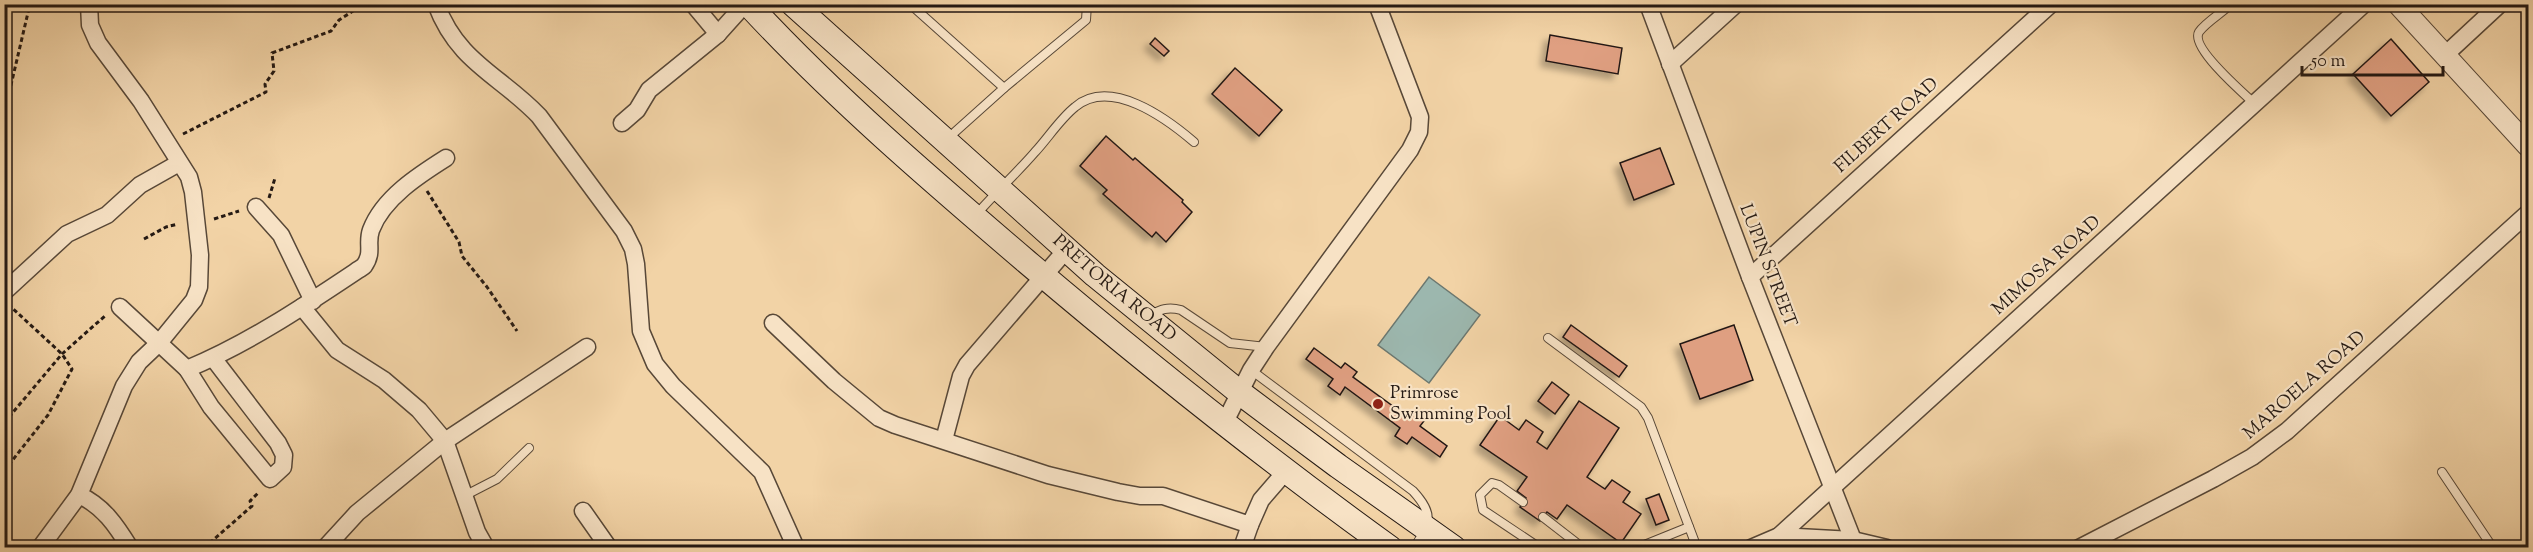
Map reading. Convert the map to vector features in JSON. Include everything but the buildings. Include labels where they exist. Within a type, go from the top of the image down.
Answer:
[{"type":"main road","name":"PRETORIA ROAD","points":[[746,4],[798,58],[974,217],[1160,375],[1390,548]]},
{"type":"main road","name":"PRETORIA ROAD","points":[[805,7],[944,141],[1066,250],[1239,392],[1338,466],[1420,538],[1454,548]]},
{"type":"street","points":[[40,548],[79,495],[124,386],[139,362],[159,343],[194,300],[199,287],[200,255],[189,177],[141,100],[98,43],[90,26],[89,4]]},
{"type":"street","points":[[436,4],[457,45],[477,65],[530,106],[539,116],[624,231],[633,249],[641,331],[651,356],[663,376],[762,472],[796,548]]},
{"type":"street","points":[[693,4],[718,34]]},
{"type":"street","points":[[622,123],[637,110],[649,90],[718,34],[746,4]]},
{"type":"street","points":[[1224,424],[1251,370],[1266,347],[1410,150],[1419,132],[1420,117],[1377,4]]},
{"type":"street","name":"LUPIN STREET","points":[[1648,4],[1750,277],[1853,540]]},
{"type":"street","points":[[1670,64],[1736,4]]},
{"type":"street","name":"FILBERT ROAD","points":[[1750,277],[2051,4]]},
{"type":"street","name":"MIMOSA ROAD","points":[[1751,548],[1779,536],[2364,4]]},
{"type":"street","points":[[2398,4],[2529,146]]},
{"type":"street","points":[[2445,55],[2500,4]]},
{"type":"street","points":[[187,369],[213,358],[307,304],[363,266],[370,257],[371,232],[381,213],[391,200],[417,177],[446,158]]},
{"type":"street","points":[[4,292],[67,234],[107,215],[140,185],[179,163]]},
{"type":"street","points":[[256,207],[281,235],[307,304],[337,350],[384,380],[419,410],[445,441],[466,495],[477,532],[486,548]]},
{"type":"street","name":"MAROELA ROAD","points":[[2079,548],[2252,457],[2287,431],[2529,213]]},
{"type":"street","points":[[944,440],[967,365],[1066,250]]},
{"type":"street","points":[[120,307],[187,369],[211,407],[270,479],[283,467],[284,455],[213,358]]},
{"type":"street","points":[[773,323],[834,381],[879,418],[1048,475],[1118,492],[1140,496],[1163,496],[1250,525]]},
{"type":"street","points":[[325,548],[357,513],[445,441],[586,347]]},
{"type":"street","points":[[1242,548],[1261,500],[1286,471]]},
{"type":"street","points":[[79,495],[94,501],[130,548]]},
{"type":"street","points":[[584,511],[609,548]]},
{"type":"street","points":[[1779,536],[1853,540],[1887,548]]},
{"type":"lane","points":[[910,4],[1004,88]]},
{"type":"lane","points":[[944,141],[1086,20],[1087,4]]},
{"type":"lane","points":[[2231,4],[2199,32],[2197,39],[2200,48],[2255,104]]},
{"type":"lane","points":[[974,217],[1075,106],[1093,97],[1123,98],[1169,120],[1194,142]]},
{"type":"lane","points":[[1147,316],[1164,308],[1181,310],[1230,343],[1266,347]]},
{"type":"lane","points":[[1548,338],[1641,407],[1648,418],[1697,548]]},
{"type":"lane","points":[[1251,370],[1413,491],[1429,512],[1420,538]]},
{"type":"lane","points":[[466,495],[497,479],[529,448]]},
{"type":"lane","points":[[2442,472],[2493,548]]},
{"type":"lane","points":[[1523,502],[1499,485],[1492,483],[1480,495],[1484,510],[1540,548]]},
{"type":"lane","points":[[1543,517],[1582,548]]},
{"type":"lane","points":[[1637,548],[1689,527]]},
{"type":"path","points":[[4,99],[11,85],[30,4]]},
{"type":"path","points":[[167,141],[266,92],[265,84],[274,71],[272,53],[331,31],[339,20],[364,4]]},
{"type":"path","points":[[417,177],[459,242],[462,256],[487,287],[517,331]]},
{"type":"path","points":[[144,239],[166,227],[196,219],[207,221],[256,207],[271,197],[275,178]]},
{"type":"path","points":[[4,301],[62,354],[72,369],[48,415],[4,471]]},
{"type":"path","points":[[4,423],[62,354],[110,310],[120,307]]},
{"type":"path","points":[[204,548],[252,507],[250,501],[270,479]]},
{"type":"water","points":[[1429,277],[1480,315],[1429,383],[1378,345]]},
{"type":"place","name":"Primrose Swimming Pool","points":[[1378,404]]}]
